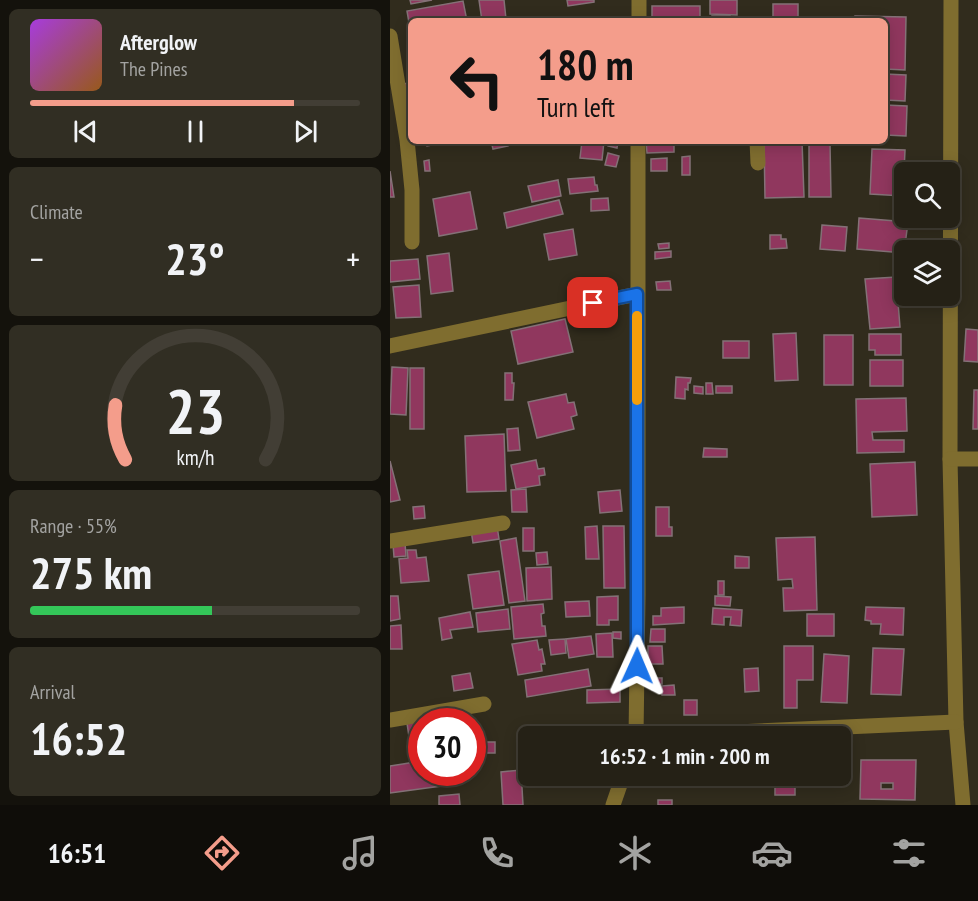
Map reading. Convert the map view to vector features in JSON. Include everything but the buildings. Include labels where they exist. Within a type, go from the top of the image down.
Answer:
[{"type":"street","points":[[639,0],[639,18]]},
{"type":"street","points":[[951,0],[950,459],[956,722],[963,805]]},
{"type":"street","points":[[390,36],[407,140],[412,190],[412,242]]},
{"type":"street","points":[[636,726],[638,144]]},
{"type":"street","points":[[757,144],[758,164]]},
{"type":"street","points":[[390,346],[637,294]]},
{"type":"street","points":[[950,459],[978,459]]},
{"type":"street","points":[[390,541],[503,523]]},
{"type":"street","points":[[390,720],[484,704]]},
{"type":"street","points":[[851,727],[956,722]]},
{"type":"street","points":[[614,805],[620,786]]},
{"type":"slow traffic","points":[[637,316],[637,400]]},
{"type":"route","points":[[593,303],[637,294],[637,666]]}]
